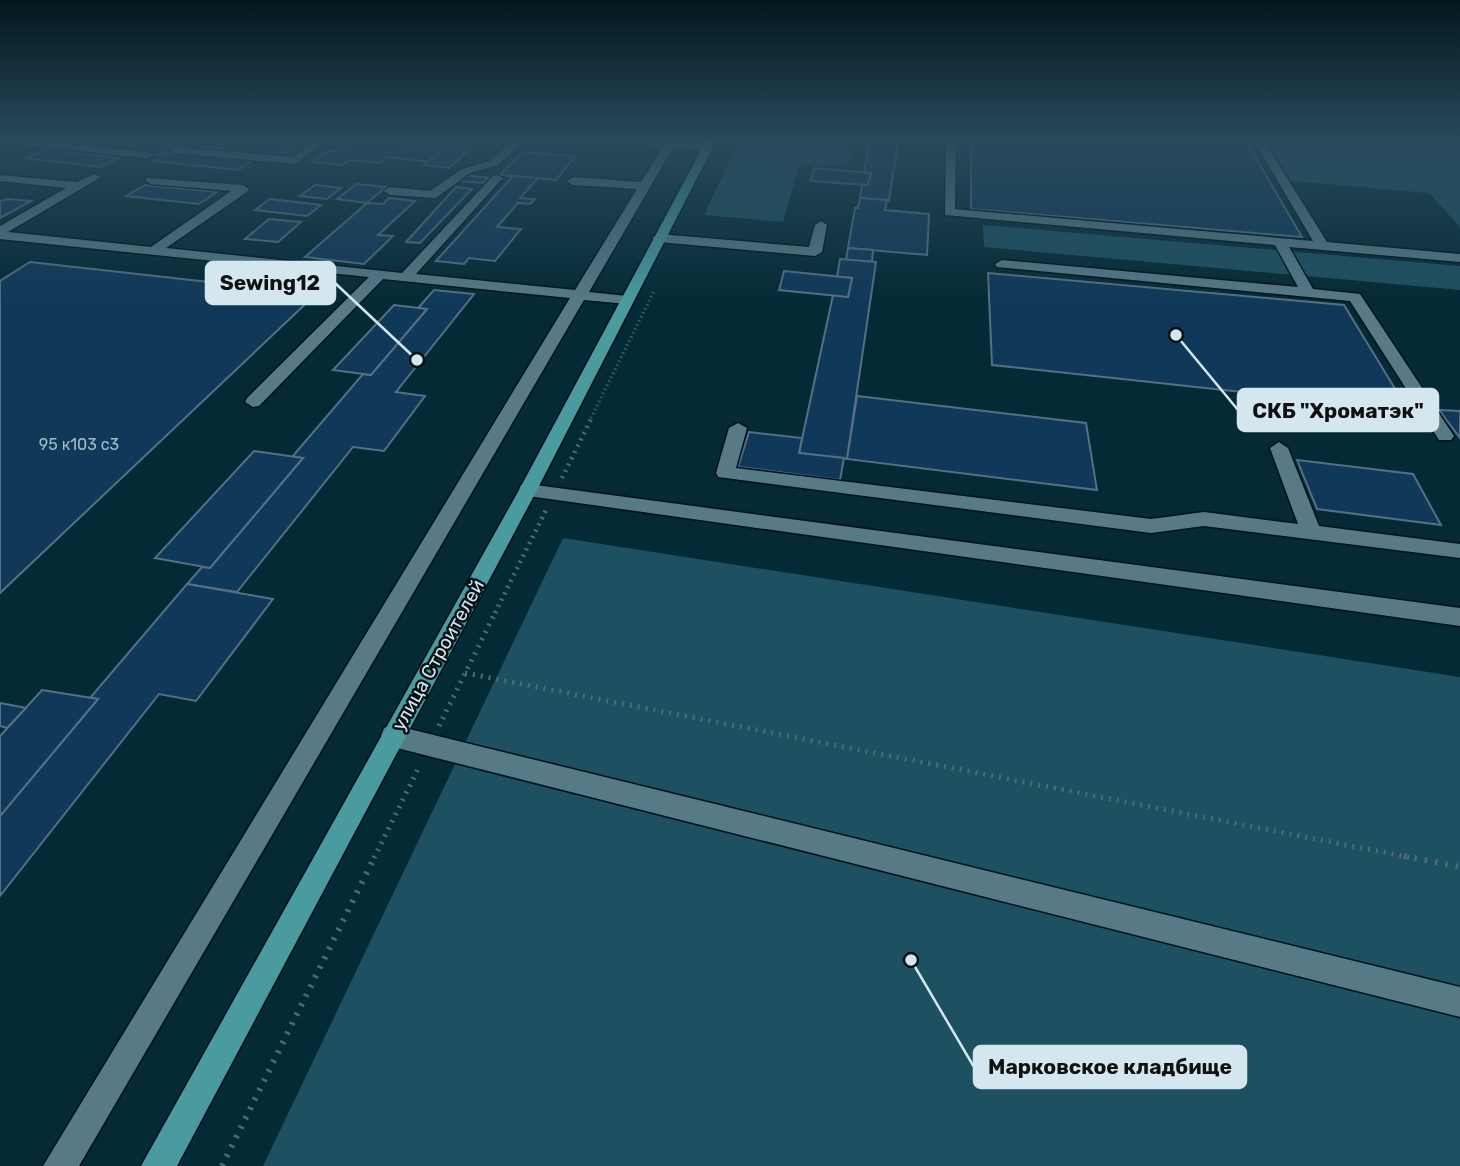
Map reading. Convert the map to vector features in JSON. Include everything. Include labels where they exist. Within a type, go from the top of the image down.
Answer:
[{"type":"main road","name":"улица Строителей","points":[[158,1166],[528,490],[682,195]]},
{"type":"street","points":[[0,233],[63,195]]},
{"type":"street","points":[[153,251],[234,195]]},
{"type":"street","points":[[406,277],[481,195]]},
{"type":"street","points":[[60,1166],[639,195]]},
{"type":"street","points":[[949,195],[949,212],[1460,258]]},
{"type":"street","points":[[1293,195],[1324,246]]},
{"type":"street","points":[[659,238],[815,252],[821,225]]},
{"type":"street","points":[[0,233],[26,238],[627,300]]},
{"type":"street","points":[[9,248],[26,238]]},
{"type":"street","points":[[1280,243],[1308,293]]},
{"type":"street","points":[[1002,264],[1355,297],[1445,436]]},
{"type":"street","points":[[253,402],[379,275]]},
{"type":"street","points":[[738,428],[725,473],[1152,526],[1204,519],[1460,551]]},
{"type":"street","points":[[1279,449],[1311,532]]},
{"type":"street","points":[[528,490],[1460,617]]},
{"type":"street","points":[[393,736],[1460,1002]]},
{"type":"path","points":[[222,1166],[656,288]]},
{"type":"path","points":[[466,673],[1460,867]]},
{"type":"shaded area","points":[[713,195],[790,195],[783,222],[704,215]]},
{"type":"shaded area","points":[[1431,195],[1460,195],[1460,227]]},
{"type":"shaded area","points":[[983,225],[1460,266],[1460,290],[984,247]]},
{"type":"shaded area","points":[[563,538],[1460,677],[1460,1166],[263,1166]]},
{"type":"building","points":[[127,195],[212,195],[199,204]]},
{"type":"building","points":[[301,195],[332,195],[327,199]]},
{"type":"building","points":[[342,195],[376,195],[367,203],[337,199]]},
{"type":"building","points":[[448,195],[466,195],[420,243],[406,242]]},
{"type":"building","points":[[495,195],[522,195],[520,198],[535,199],[530,204],[518,203],[497,227],[521,229],[495,261],[469,258],[464,264],[436,261]]},
{"type":"building","points":[[860,195],[890,195],[889,201],[860,198]]},
{"type":"building","points":[[971,195],[1278,195],[1302,237],[971,209]]},
{"type":"building","points":[[389,198],[415,201],[378,235],[393,236],[364,264],[305,257],[367,203],[383,204]]},
{"type":"building","points":[[860,198],[887,200],[885,210],[929,214],[927,255],[848,248],[855,208],[858,208]]},
{"type":"building","points":[[270,199],[321,205],[307,216],[255,210]]},
{"type":"building","points":[[0,201],[31,201],[0,218]]},
{"type":"building","points":[[269,219],[301,222],[278,242],[245,239]]},
{"type":"building","points":[[848,248],[873,250],[872,262],[846,260]]},
{"type":"building","points":[[840,259],[876,262],[847,459],[799,453],[833,295],[848,297],[852,278],[837,277]]},
{"type":"building","points":[[30,262],[316,294],[0,593],[0,281]]},
{"type":"building","points":[[784,271],[852,278],[848,297],[779,290]]},
{"type":"building","points":[[988,273],[1344,305],[1408,410],[992,365]]},
{"type":"building","points":[[434,290],[474,294],[396,392],[425,396],[384,451],[353,447],[237,592],[187,584],[202,567],[210,568],[303,458],[292,457],[363,374],[371,375],[427,309],[418,308]]},
{"type":"building","points":[[394,305],[427,309],[371,375],[333,370]]},
{"type":"building","points":[[857,396],[1086,423],[1097,490],[847,459]]},
{"type":"building","points":[[1439,410],[1460,411],[1460,438]]},
{"type":"building","points":[[749,432],[802,438],[799,453],[844,458],[840,480],[738,467]]},
{"type":"building","points":[[254,451],[303,458],[210,568],[155,558]]},
{"type":"building","points":[[1297,460],[1413,474],[1441,525],[1317,509]]},
{"type":"building","points":[[187,584],[273,599],[196,701],[159,694],[0,896],[0,816],[98,699],[90,698]]},
{"type":"building","points":[[42,690],[98,699],[0,816],[0,736]]},
{"type":"building","points":[[0,703],[26,708],[7,728],[0,726]]},
{"type":"place","name":"СКБ \"Хроматэк\"","points":[[1176,335]]},
{"type":"place","name":"Sewing12","points":[[417,360]]},
{"type":"place","name":"Марковское кладбище","points":[[911,960]]}]
